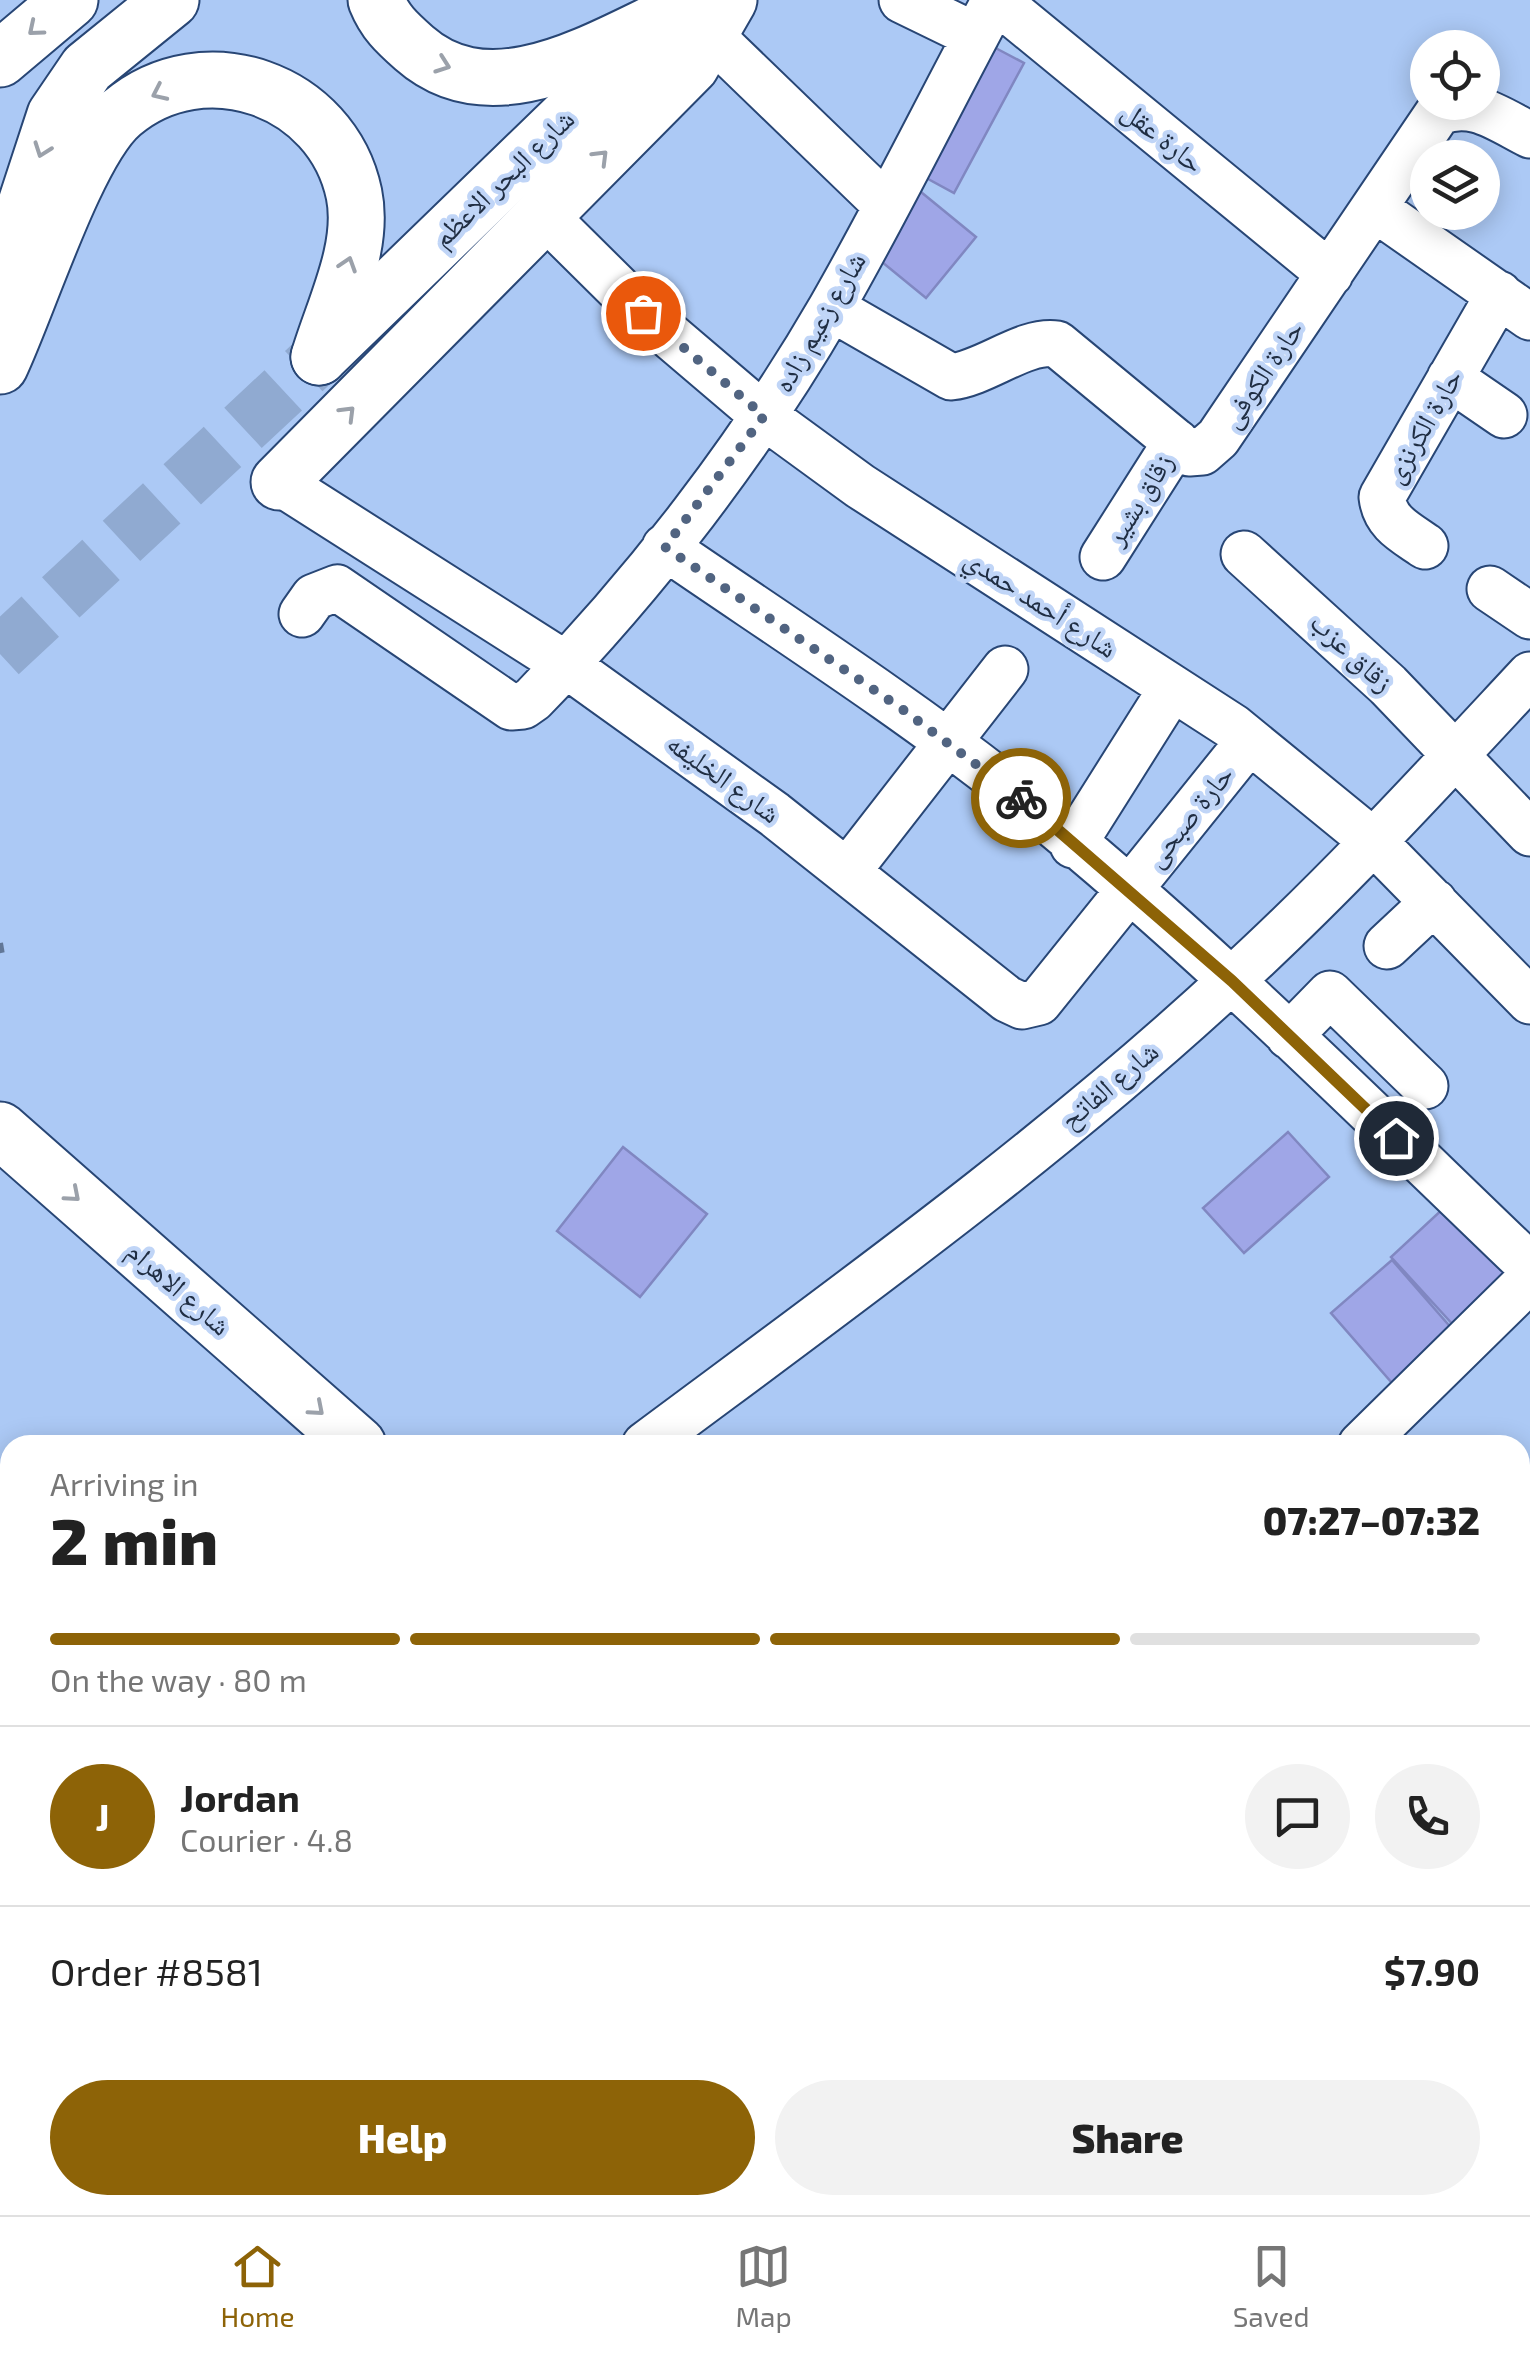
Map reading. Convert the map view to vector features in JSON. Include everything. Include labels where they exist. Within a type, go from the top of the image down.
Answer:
[{"type":"main road","points":[[0,60],[70,0]]},
{"type":"main road","points":[[0,283],[55,115],[87,68],[171,0]]},
{"type":"main road","points":[[279,482],[692,66],[700,13],[558,66],[495,80],[433,65],[385,22],[376,0]]},
{"type":"main road","name":"شارع البحر الاعظم","points":[[0,366],[90,154],[120,114],[163,88],[212,78],[261,86],[305,110],[338,148],[354,196],[354,246],[319,356],[700,13]]},
{"type":"main road","name":"شارع الاهرام","points":[[0,1130],[347,1435]]},
{"type":"street","name":"حارة عقل","points":[[902,0],[989,12],[1330,274]]},
{"type":"street","name":"شارع زعيم زاده","points":[[302,614],[324,590],[349,593],[511,707],[523,706],[533,699],[665,547],[764,416],[831,308],[989,12]]},
{"type":"street","points":[[700,13],[886,205]]},
{"type":"street","name":"حارة الكوفى","points":[[1176,442],[1189,453],[1202,452],[1218,438],[1438,113],[1454,105],[1476,108],[1530,135]]},
{"type":"street","points":[[1374,208],[1514,305]]},
{"type":"street","name":"شارع أحمد حمدي","points":[[544,215],[643,313],[764,416],[860,486],[1249,740],[1375,842],[1530,1001]]},
{"type":"street","name":"حارة الكرنزى","points":[[1426,546],[1392,524],[1384,513],[1382,497],[1444,362],[1514,305]]},
{"type":"street","points":[[831,308],[951,376],[972,374],[1044,342],[1058,344],[1176,442]]},
{"type":"street","points":[[1444,362],[1504,415]]},
{"type":"street","name":"زقاق بشير","points":[[1103,557],[1176,442]]},
{"type":"street","name":"شارع الخليفه","points":[[279,482],[564,664],[774,814],[1007,999],[1022,1006],[1039,1002],[1128,892]]},
{"type":"street","points":[[665,547],[948,743],[1074,844],[1232,981],[1530,1266]]},
{"type":"street","name":"زقاق عزب","points":[[1244,554],[1388,685],[1530,832]]},
{"type":"street","points":[[1490,588],[1530,616]]},
{"type":"street","points":[[847,872],[1006,669]]},
{"type":"street","name":"شارع الفاتح","points":[[658,1435],[1026,1156],[1232,981],[1375,842],[1530,675]]},
{"type":"street","points":[[1074,844],[1172,688]]},
{"type":"street","name":"حارة صبحى","points":[[1128,892],[1249,740]]},
{"type":"street","points":[[1386,946],[1434,902]]},
{"type":"street","points":[[1289,1036],[1330,994],[1426,1086]]},
{"type":"street","points":[[1371,1435],[1530,1279]]},
{"type":"path","points":[[0,943],[2,956]]},
{"type":"building","points":[[988,44],[1024,63],[954,193],[919,174]]},
{"type":"building","points":[[921,192],[976,237],[926,298],[871,253]]},
{"type":"building","points":[[1288,1132],[1329,1177],[1244,1253],[1203,1208]]},
{"type":"building","points":[[623,1147],[707,1214],[640,1297],[557,1231]]},
{"type":"building","points":[[1447,1205],[1512,1276],[1456,1328],[1391,1257]]},
{"type":"building","points":[[1392,1260],[1453,1330],[1392,1383],[1331,1313]]},
{"type":"tunnel","points":[[0,654],[319,357]]},
{"type":"way so far","points":[[643,313],[764,416],[665,547],[902,709],[1021,798]]},
{"type":"route","points":[[1021,798],[1232,981],[1396,1138]]}]
